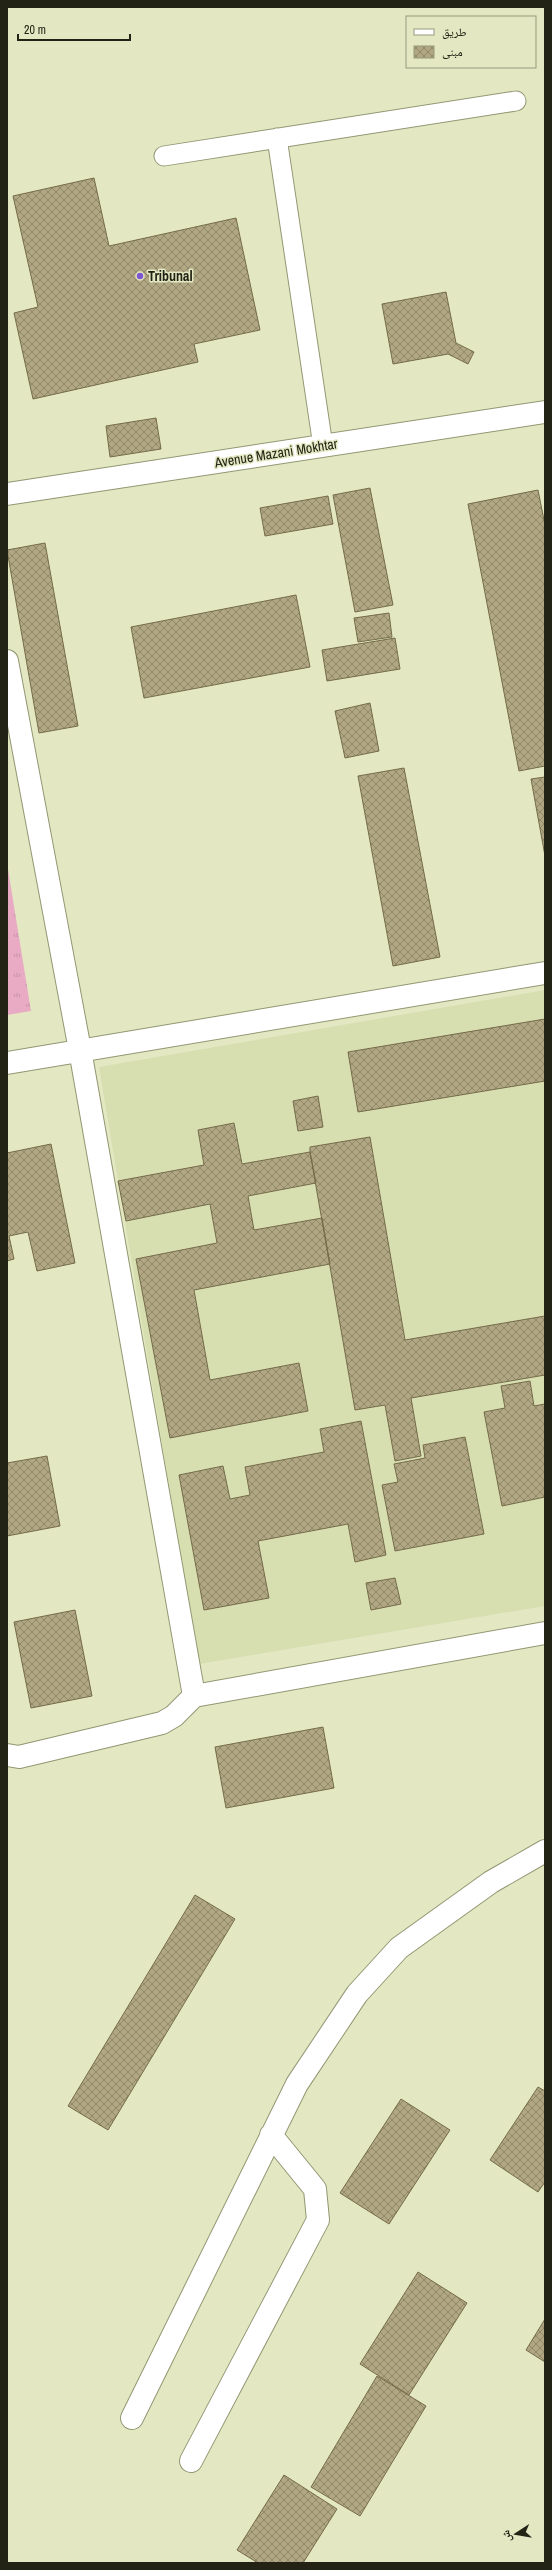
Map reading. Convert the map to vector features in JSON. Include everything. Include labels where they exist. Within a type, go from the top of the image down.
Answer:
[{"type":"street","name":"Avenue Mazani Mokhtar","points":[[7,494],[545,412]]},
{"type":"street","points":[[7,661],[80,1050],[194,1696]]},
{"type":"street","points":[[7,1063],[545,973]]},
{"type":"street","points":[[7,1755],[19,1757],[162,1723],[174,1716],[194,1696],[545,1633]]},
{"type":"street","points":[[132,2418],[297,2084],[357,1994],[399,1948],[491,1882],[545,1851]]},
{"type":"street","points":[[191,2461],[318,2220],[315,2189],[271,2135]]},
{"type":"lane","points":[[164,156],[516,101]]},
{"type":"lane","points":[[277,138],[323,446]]},
{"type":"shaded area","points":[[545,990],[545,1606],[199,1664],[99,1067]]},
{"type":"green space","points":[[7,863],[31,1011],[7,1015]]},
{"type":"building","name":"Tribunal","points":[[94,178],[109,246],[236,218],[260,330],[194,344],[198,362],[33,399],[14,313],[38,307],[13,196]]},
{"type":"building","points":[[446,292],[456,343],[474,352],[468,364],[448,354],[393,364],[382,304]]},
{"type":"building","points":[[156,418],[161,449],[110,457],[106,426]]},
{"type":"building","points":[[370,488],[393,605],[355,612],[333,495]]},
{"type":"building","points":[[538,490],[545,525],[545,766],[519,771],[468,504]]},
{"type":"building","points":[[328,496],[333,524],[265,536],[260,508]]},
{"type":"building","points":[[45,543],[78,726],[39,733],[7,550]]},
{"type":"building","points":[[296,595],[310,667],[144,698],[131,627]]},
{"type":"building","points":[[389,613],[392,637],[358,642],[354,618]]},
{"type":"building","points":[[395,638],[400,669],[327,681],[322,650]]},
{"type":"building","points":[[370,703],[379,751],[345,758],[335,711]]},
{"type":"building","points":[[404,768],[440,957],[393,966],[358,776]]},
{"type":"building","points":[[545,777],[545,856],[531,779]]},
{"type":"building","points":[[545,1019],[545,1081],[358,1112],[348,1052]]},
{"type":"building","points":[[318,1096],[323,1127],[298,1131],[293,1101]]},
{"type":"building","points":[[234,1123],[242,1164],[310,1152],[316,1183],[248,1196],[254,1230],[322,1218],[330,1264],[194,1290],[210,1380],[299,1363],[308,1411],[170,1438],[136,1259],[217,1243],[210,1204],[126,1221],[118,1181],[204,1165],[198,1130]]},
{"type":"building","points":[[370,1137],[405,1340],[545,1316],[545,1375],[411,1398],[421,1456],[395,1461],[385,1405],[355,1410],[310,1152],[310,1147]]},
{"type":"building","points":[[51,1144],[75,1263],[37,1271],[28,1232],[9,1236],[14,1259],[7,1261],[7,1153]]},
{"type":"building","points":[[530,1381],[534,1406],[545,1404],[545,1497],[502,1506],[484,1412],[505,1408],[501,1386]]},
{"type":"building","points":[[361,1421],[386,1555],[355,1562],[348,1524],[258,1541],[269,1598],[204,1610],[179,1475],[223,1466],[230,1499],[250,1495],[245,1467],[324,1452],[320,1429]]},
{"type":"building","points":[[465,1437],[484,1534],[395,1551],[382,1485],[398,1482],[394,1464],[425,1458],[423,1445]]},
{"type":"building","points":[[47,1456],[60,1526],[7,1536],[7,1463]]},
{"type":"building","points":[[395,1578],[401,1604],[371,1610],[366,1583]]},
{"type":"building","points":[[75,1610],[92,1696],[31,1708],[14,1622]]},
{"type":"building","points":[[323,1727],[334,1788],[226,1808],[215,1747]]},
{"type":"building","points":[[195,1895],[235,1919],[108,2130],[68,2106]]},
{"type":"building","points":[[538,2087],[545,2091],[545,2182],[538,2192],[490,2160]]},
{"type":"building","points":[[401,2099],[450,2130],[389,2224],[340,2193]]},
{"type":"building","points":[[418,2272],[467,2303],[409,2395],[360,2364]]},
{"type":"building","points":[[545,2319],[545,2362],[526,2350]]},
{"type":"building","points":[[377,2376],[426,2406],[360,2516],[311,2487]]},
{"type":"building","points":[[284,2475],[337,2509],[303,2563],[258,2563],[237,2550]]},
{"type":"place","name":"Tribunal","points":[[140,276]]}]
